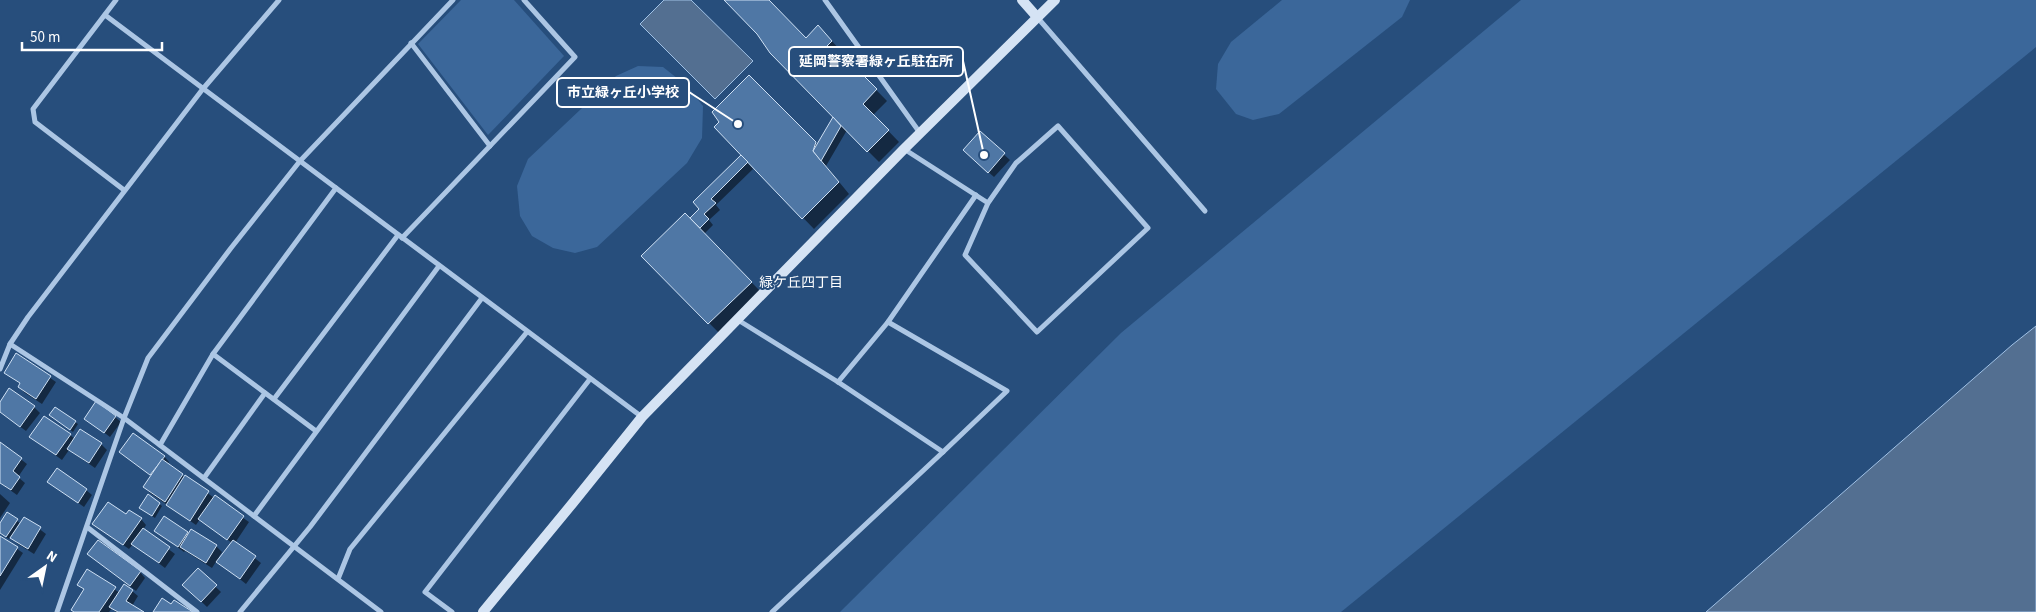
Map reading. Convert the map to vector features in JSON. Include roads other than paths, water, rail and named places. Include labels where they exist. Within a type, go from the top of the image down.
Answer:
[{"type":"street","points":[[116,0],[33,109],[35,122],[124,190]]},
{"type":"street","points":[[0,369],[10,344],[28,317],[124,190],[202,90],[279,0]]},
{"type":"street","points":[[57,612],[124,418],[148,358],[230,248],[300,161],[453,0]]},
{"type":"street","points":[[274,399],[400,236],[575,58],[524,0]]},
{"type":"street","points":[[825,0],[920,133]]},
{"type":"street","points":[[1022,0],[1205,211]]},
{"type":"street","points":[[483,612],[642,416],[904,149],[1055,0]]},
{"type":"street","points":[[104,15],[202,90],[642,416]]},
{"type":"street","points":[[411,43],[490,146]]},
{"type":"street","points":[[1058,126],[1148,228],[1036,332],[965,255],[988,203],[1016,163],[1058,126]]},
{"type":"street","points":[[904,149],[988,203]]},
{"type":"street","points":[[160,446],[213,354],[336,188]]},
{"type":"street","points":[[838,382],[888,322],[976,195]]},
{"type":"street","points":[[254,516],[439,266]]},
{"type":"street","points":[[240,612],[294,546],[482,298]]},
{"type":"street","points":[[738,320],[838,382],[943,452]]},
{"type":"street","points":[[772,612],[1007,391],[888,322]]},
{"type":"street","points":[[338,579],[350,549],[528,332]]},
{"type":"street","points":[[10,344],[124,418],[381,612]]},
{"type":"street","points":[[213,354],[316,431]]},
{"type":"street","points":[[452,612],[425,592],[590,379]]},
{"type":"street","points":[[204,478],[265,393]]},
{"type":"street","points":[[87,527],[198,612]]},
{"type":"place","name":"市立緑ヶ丘小学校","points":[[738,124]]},
{"type":"place","name":"延岡警察署緑ヶ丘駐在所","points":[[984,155]]},
{"type":"district","name":"緑ケ丘四丁目","points":[[801,283]]}]
